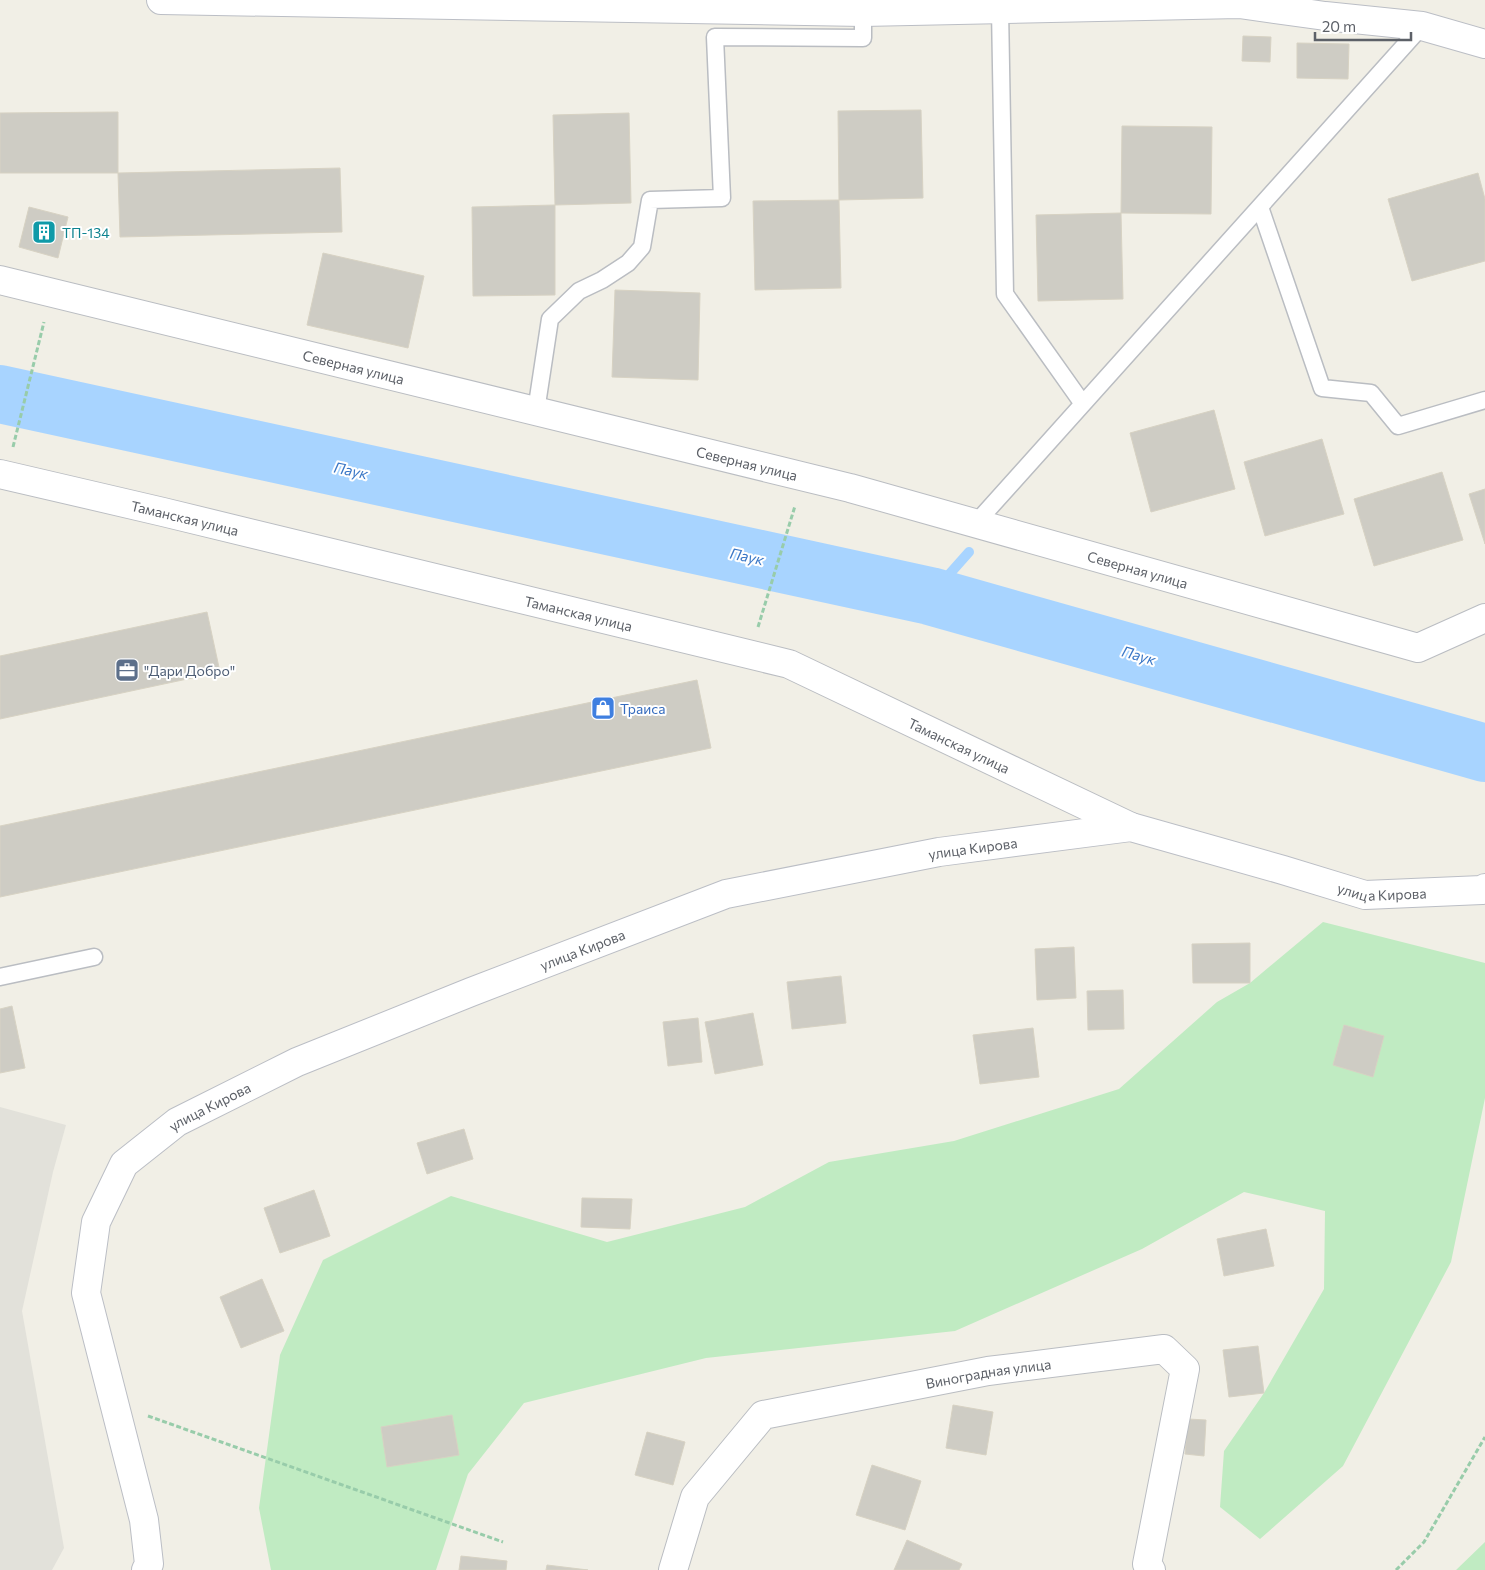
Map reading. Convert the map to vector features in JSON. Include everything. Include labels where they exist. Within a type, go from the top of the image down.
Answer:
[{"type":"street","points":[[161,0],[863,6],[1000,9],[1239,4],[1325,16],[1422,26],[1485,44]]},
{"type":"street","name":"Северная улица","points":[[0,280],[850,488],[1418,648],[1485,618]]},
{"type":"street","name":"Таманская улица","points":[[5,464],[210,524],[789,664],[1131,827]]},
{"type":"street","name":"улица Кирова","points":[[146,1570],[149,1564],[144,1520],[86,1293],[96,1222],[124,1164],[177,1122],[297,1062],[471,992],[726,894],[939,852],[1131,827],[1365,895],[1482,890],[1485,888]]},
{"type":"street","name":"Виноградная улица","points":[[673,1570],[695,1497],[763,1415],[988,1371],[1164,1349],[1185,1369],[1147,1564],[1151,1570]]},
{"type":"lane","points":[[536,411],[550,319],[579,291],[602,280],[628,263],[642,247],[650,200],[722,198],[715,38],[863,38],[863,6]]},
{"type":"lane","points":[[1000,9],[1006,294],[1083,404]]},
{"type":"lane","points":[[976,523],[1422,26]]},
{"type":"lane","points":[[1260,207],[1322,388],[1371,392],[1398,426],[1485,400]]},
{"type":"lane","points":[[0,977],[94,957]]},
{"type":"path","points":[[5,464],[47,314]]},
{"type":"path","points":[[755,634],[798,498]]},
{"type":"path","points":[[114,1404],[503,1542]]},
{"type":"path","points":[[1396,1570],[1424,1542],[1485,1437]]},
{"type":"shaded area","points":[[0,1107],[66,1125],[53,1172],[22,1311],[64,1548],[52,1570],[0,1570]]},
{"type":"green space","points":[[1323,922],[1485,963],[1485,1098],[1451,1262],[1343,1466],[1260,1539],[1220,1507],[1224,1451],[1264,1393],[1324,1289],[1325,1211],[1244,1192],[1142,1249],[955,1331],[706,1358],[524,1403],[468,1474],[436,1570],[271,1570],[259,1508],[280,1355],[323,1260],[451,1196],[607,1242],[745,1207],[829,1162],[954,1141],[1119,1089],[1217,1002],[1250,983]]},
{"type":"green space","points":[[1485,1542],[1485,1570],[1456,1570]]},
{"type":"building","points":[[1243,36],[1271,37],[1270,62],[1242,61]]},
{"type":"building","points":[[1297,43],[1349,44],[1348,79],[1297,78]]},
{"type":"building","points":[[921,110],[923,198],[839,200],[838,111]]},
{"type":"building","points":[[118,112],[118,173],[0,173],[0,113]]},
{"type":"building","points":[[629,113],[631,203],[555,205],[553,115]]},
{"type":"building","points":[[1122,126],[1212,127],[1211,214],[1121,213]]},
{"type":"building","points":[[340,168],[342,232],[120,237],[118,173]]},
{"type":"building","points":[[1478,173],[1485,199],[1485,261],[1412,281],[1388,199]]},
{"type":"building","points":[[839,200],[841,288],[755,290],[753,201]]},
{"type":"building","points":[[555,205],[555,295],[473,296],[472,207]]},
{"type":"building","name":"ТП-134","points":[[29,207],[68,217],[58,258],[19,247]]},
{"type":"building","points":[[1121,213],[1123,299],[1038,301],[1036,215]]},
{"type":"building","points":[[323,253],[424,276],[408,348],[307,325]]},
{"type":"building","points":[[615,290],[700,293],[698,380],[612,377]]},
{"type":"building","points":[[1214,410],[1235,489],[1151,512],[1130,433]]},
{"type":"building","points":[[1322,439],[1344,514],[1265,536],[1244,462]]},
{"type":"building","points":[[1442,472],[1463,540],[1374,566],[1354,499]]},
{"type":"building","points":[[1485,489],[1485,544],[1469,494]]},
{"type":"building","points":[[207,612],[220,672],[0,719],[0,656]]},
{"type":"building","points":[[697,680],[711,748],[0,897],[0,826]]},
{"type":"building","points":[[1250,943],[1250,983],[1193,983],[1192,944]]},
{"type":"building","points":[[1074,947],[1076,998],[1037,1000],[1035,949]]},
{"type":"building","points":[[841,976],[846,1023],[792,1029],[787,982]]},
{"type":"building","points":[[1123,990],[1124,1029],[1088,1030],[1087,991]]},
{"type":"building","points":[[12,1006],[25,1068],[0,1073],[0,1009]]},
{"type":"building","points":[[753,1013],[763,1065],[715,1074],[705,1022]]},
{"type":"building","points":[[698,1018],[702,1062],[668,1066],[663,1022]]},
{"type":"building","points":[[1344,1025],[1384,1036],[1373,1077],[1333,1065]]},
{"type":"building","points":[[1033,1028],[1039,1077],[980,1084],[973,1035]]},
{"type":"building","points":[[464,1129],[473,1159],[427,1174],[417,1143]]},
{"type":"building","points":[[314,1190],[330,1236],[280,1253],[264,1208]]},
{"type":"building","points":[[582,1198],[632,1199],[630,1229],[581,1227]]},
{"type":"building","points":[[1266,1229],[1274,1266],[1224,1276],[1217,1239]]},
{"type":"building","points":[[262,1279],[284,1331],[241,1348],[220,1297]]},
{"type":"building","points":[[1258,1346],[1264,1393],[1229,1397],[1223,1350]]},
{"type":"building","points":[[953,1405],[993,1412],[986,1455],[946,1448]]},
{"type":"building","points":[[452,1415],[459,1455],[387,1467],[381,1427]]},
{"type":"building","points":[[1188,1419],[1206,1420],[1204,1456],[1185,1454]]},
{"type":"building","points":[[647,1432],[685,1442],[673,1485],[635,1475]]},
{"type":"building","points":[[872,1465],[921,1481],[905,1530],[856,1515]]},
{"type":"building","points":[[907,1540],[962,1564],[959,1570],[894,1570]]},
{"type":"building","points":[[461,1556],[507,1561],[506,1570],[459,1570]]},
{"type":"building","points":[[547,1565],[588,1570],[546,1570]]},
{"type":"waterway","name":"Паук","points":[[0,394],[930,596],[1485,753]]},
{"type":"waterway","points":[[930,596],[969,552]]},
{"type":"place","name":"ТП-134","points":[[44,232]]},
{"type":"place","name":"\"Дари Добро\"","points":[[127,670]]},
{"type":"place","name":"Траиса","points":[[603,708]]}]
